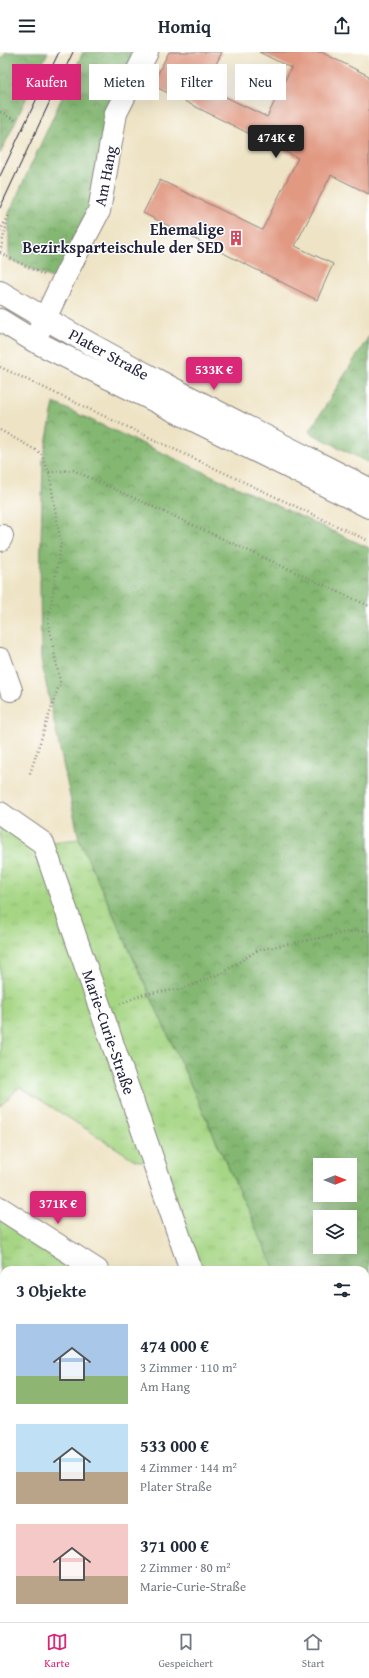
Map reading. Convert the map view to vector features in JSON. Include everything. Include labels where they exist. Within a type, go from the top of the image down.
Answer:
[{"type":"street","name":"Am Hang","points":[[34,341],[68,270],[99,212],[116,113],[147,52]]},
{"type":"street","name":"Plater Straße","points":[[0,292],[45,319],[188,397],[369,489]]},
{"type":"street","name":"Plater Straße","points":[[0,320],[34,341],[369,507]]},
{"type":"street","points":[[0,659],[11,690]]},
{"type":"street","name":"Marie-Curie-Straße","points":[[0,814],[43,842],[190,1266]]},
{"type":"street","points":[[0,1208],[91,1266]]},
{"type":"path","points":[[0,112],[15,120]]},
{"type":"path","points":[[0,231],[9,213],[0,252]]},
{"type":"path","points":[[0,367],[369,541]]},
{"type":"path","points":[[0,430],[41,453],[49,472],[61,545],[48,621],[60,682],[29,776]]},
{"type":"path","points":[[49,472],[73,470],[369,606]]},
{"type":"path","points":[[102,1012],[144,994],[182,990],[222,973],[258,950],[354,931],[369,931]]},
{"type":"green space","points":[[6,52],[48,52],[42,64],[12,64],[12,100],[25,100],[0,154],[0,61]]},
{"type":"green space","points":[[83,52],[147,52],[141,64],[89,64],[89,100],[123,100],[116,113],[99,211],[63,283],[9,259],[9,213],[61,100],[81,100],[81,64],[77,64]]},
{"type":"green space","points":[[369,336],[369,463],[309,432]]},
{"type":"green space","points":[[54,403],[369,548],[369,1266],[273,1266],[79,839],[41,660],[40,582],[43,460]]},
{"type":"green space","points":[[0,813],[43,843],[79,839],[273,1266],[190,1266],[155,1165],[135,1160],[20,1087],[0,1106]]},
{"type":"green space","points":[[0,1208],[91,1266],[0,1266]]},
{"type":"building","points":[[169,52],[222,52],[216,64],[167,64],[167,92],[159,88],[159,71]]},
{"type":"building","points":[[259,52],[321,52],[369,76],[369,194],[331,175],[295,246],[333,264],[317,300],[143,213],[160,180],[262,230],[298,158],[182,100],[227,100],[227,98],[267,117],[275,100],[286,100],[286,78],[291,68],[286,64],[283,64]]},
{"type":"tram line","points":[[0,176],[59,52]]},
{"type":"tram line","points":[[0,208],[73,52]]},
{"type":"place","name":"Ehemalige Bezirksparteischule der SED","points":[[236,238]]}]
